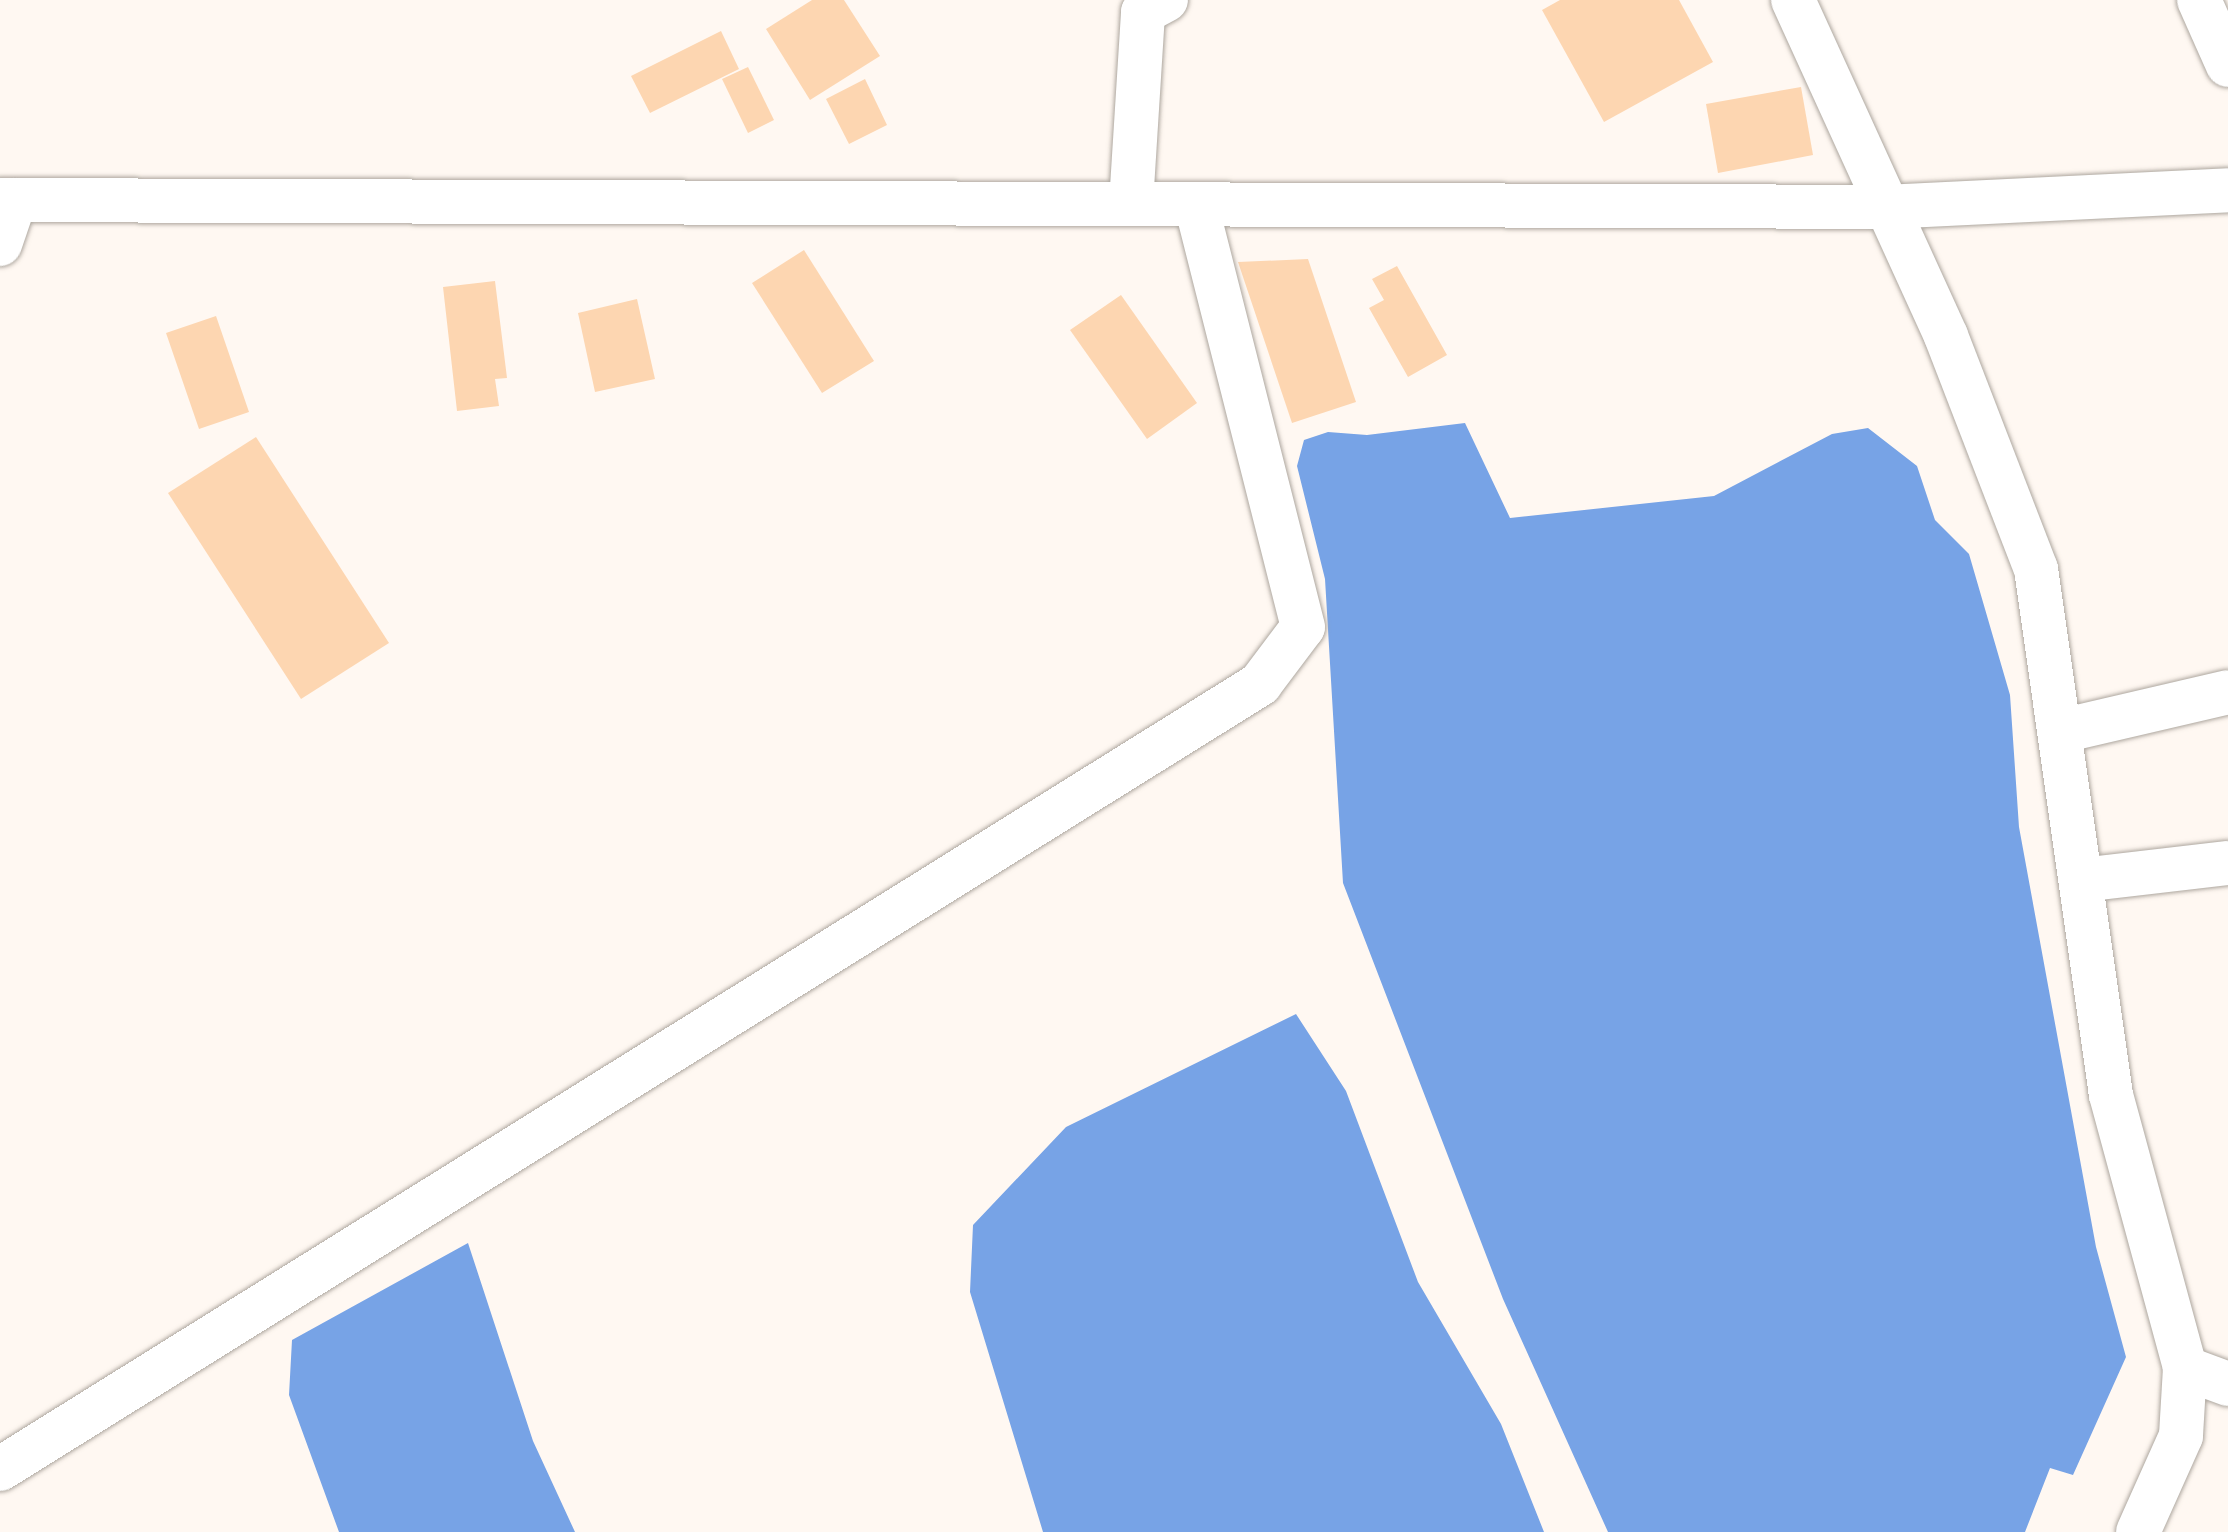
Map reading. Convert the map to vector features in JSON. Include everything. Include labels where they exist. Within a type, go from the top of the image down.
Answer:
[{"type":"street","points":[[1131,204],[1143,12],[1166,0]]},
{"type":"street","points":[[1793,0],[1946,336],[2036,569],[2111,1095],[2185,1368],[2181,1436],[2138,1532]]},
{"type":"street","points":[[2199,0],[2228,65]]},
{"type":"street","points":[[0,244],[8,200],[1886,207],[2228,190]]},
{"type":"street","points":[[0,1469],[1260,684],[1303,627],[1196,205]]},
{"type":"street","points":[[2061,731],[2228,692]]},
{"type":"street","points":[[2081,880],[2228,863]]},
{"type":"street","points":[[2185,1368],[2228,1384]]},
{"type":"water","points":[[1465,423],[1510,518],[1714,496],[1832,434],[1868,428],[1917,466],[1935,520],[1969,554],[2010,695],[2019,827],[2096,1247],[2126,1357],[2073,1475],[2050,1468],[2025,1532],[1608,1532],[1503,1299],[1343,883],[1325,579],[1297,466],[1304,440],[1328,432],[1367,435]]},
{"type":"water","points":[[1296,1014],[1346,1091],[1418,1282],[1501,1424],[1544,1532],[1043,1532],[970,1292],[973,1225],[1066,1127]]},
{"type":"water","points":[[468,1243],[533,1441],[575,1532],[339,1532],[289,1395],[292,1340]]},
{"type":"building","points":[[812,0],[844,0],[880,56],[810,100],[766,29]]},
{"type":"building","points":[[1560,0],[1679,0],[1713,62],[1604,122],[1542,10]]},
{"type":"building","points":[[721,31],[739,69],[650,113],[631,76]]},
{"type":"building","points":[[748,67],[774,120],[748,133],[722,79]]},
{"type":"building","points":[[865,79],[887,125],[849,144],[826,99]]},
{"type":"building","points":[[1801,87],[1813,155],[1718,173],[1706,104]]},
{"type":"building","points":[[804,250],[874,361],[822,393],[752,283]]},
{"type":"building","points":[[1308,259],[1356,402],[1292,423],[1238,262]]},
{"type":"building","points":[[1397,266],[1447,355],[1408,377],[1369,308],[1384,300],[1372,279]]},
{"type":"building","points":[[495,281],[507,378],[495,379],[499,406],[457,411],[443,287]]},
{"type":"building","points":[[1121,295],[1197,403],[1147,439],[1070,330]]},
{"type":"building","points":[[637,299],[655,379],[595,392],[578,313]]},
{"type":"building","points":[[216,316],[249,412],[199,429],[166,333]]},
{"type":"building","points":[[256,437],[389,643],[301,699],[168,493]]}]
